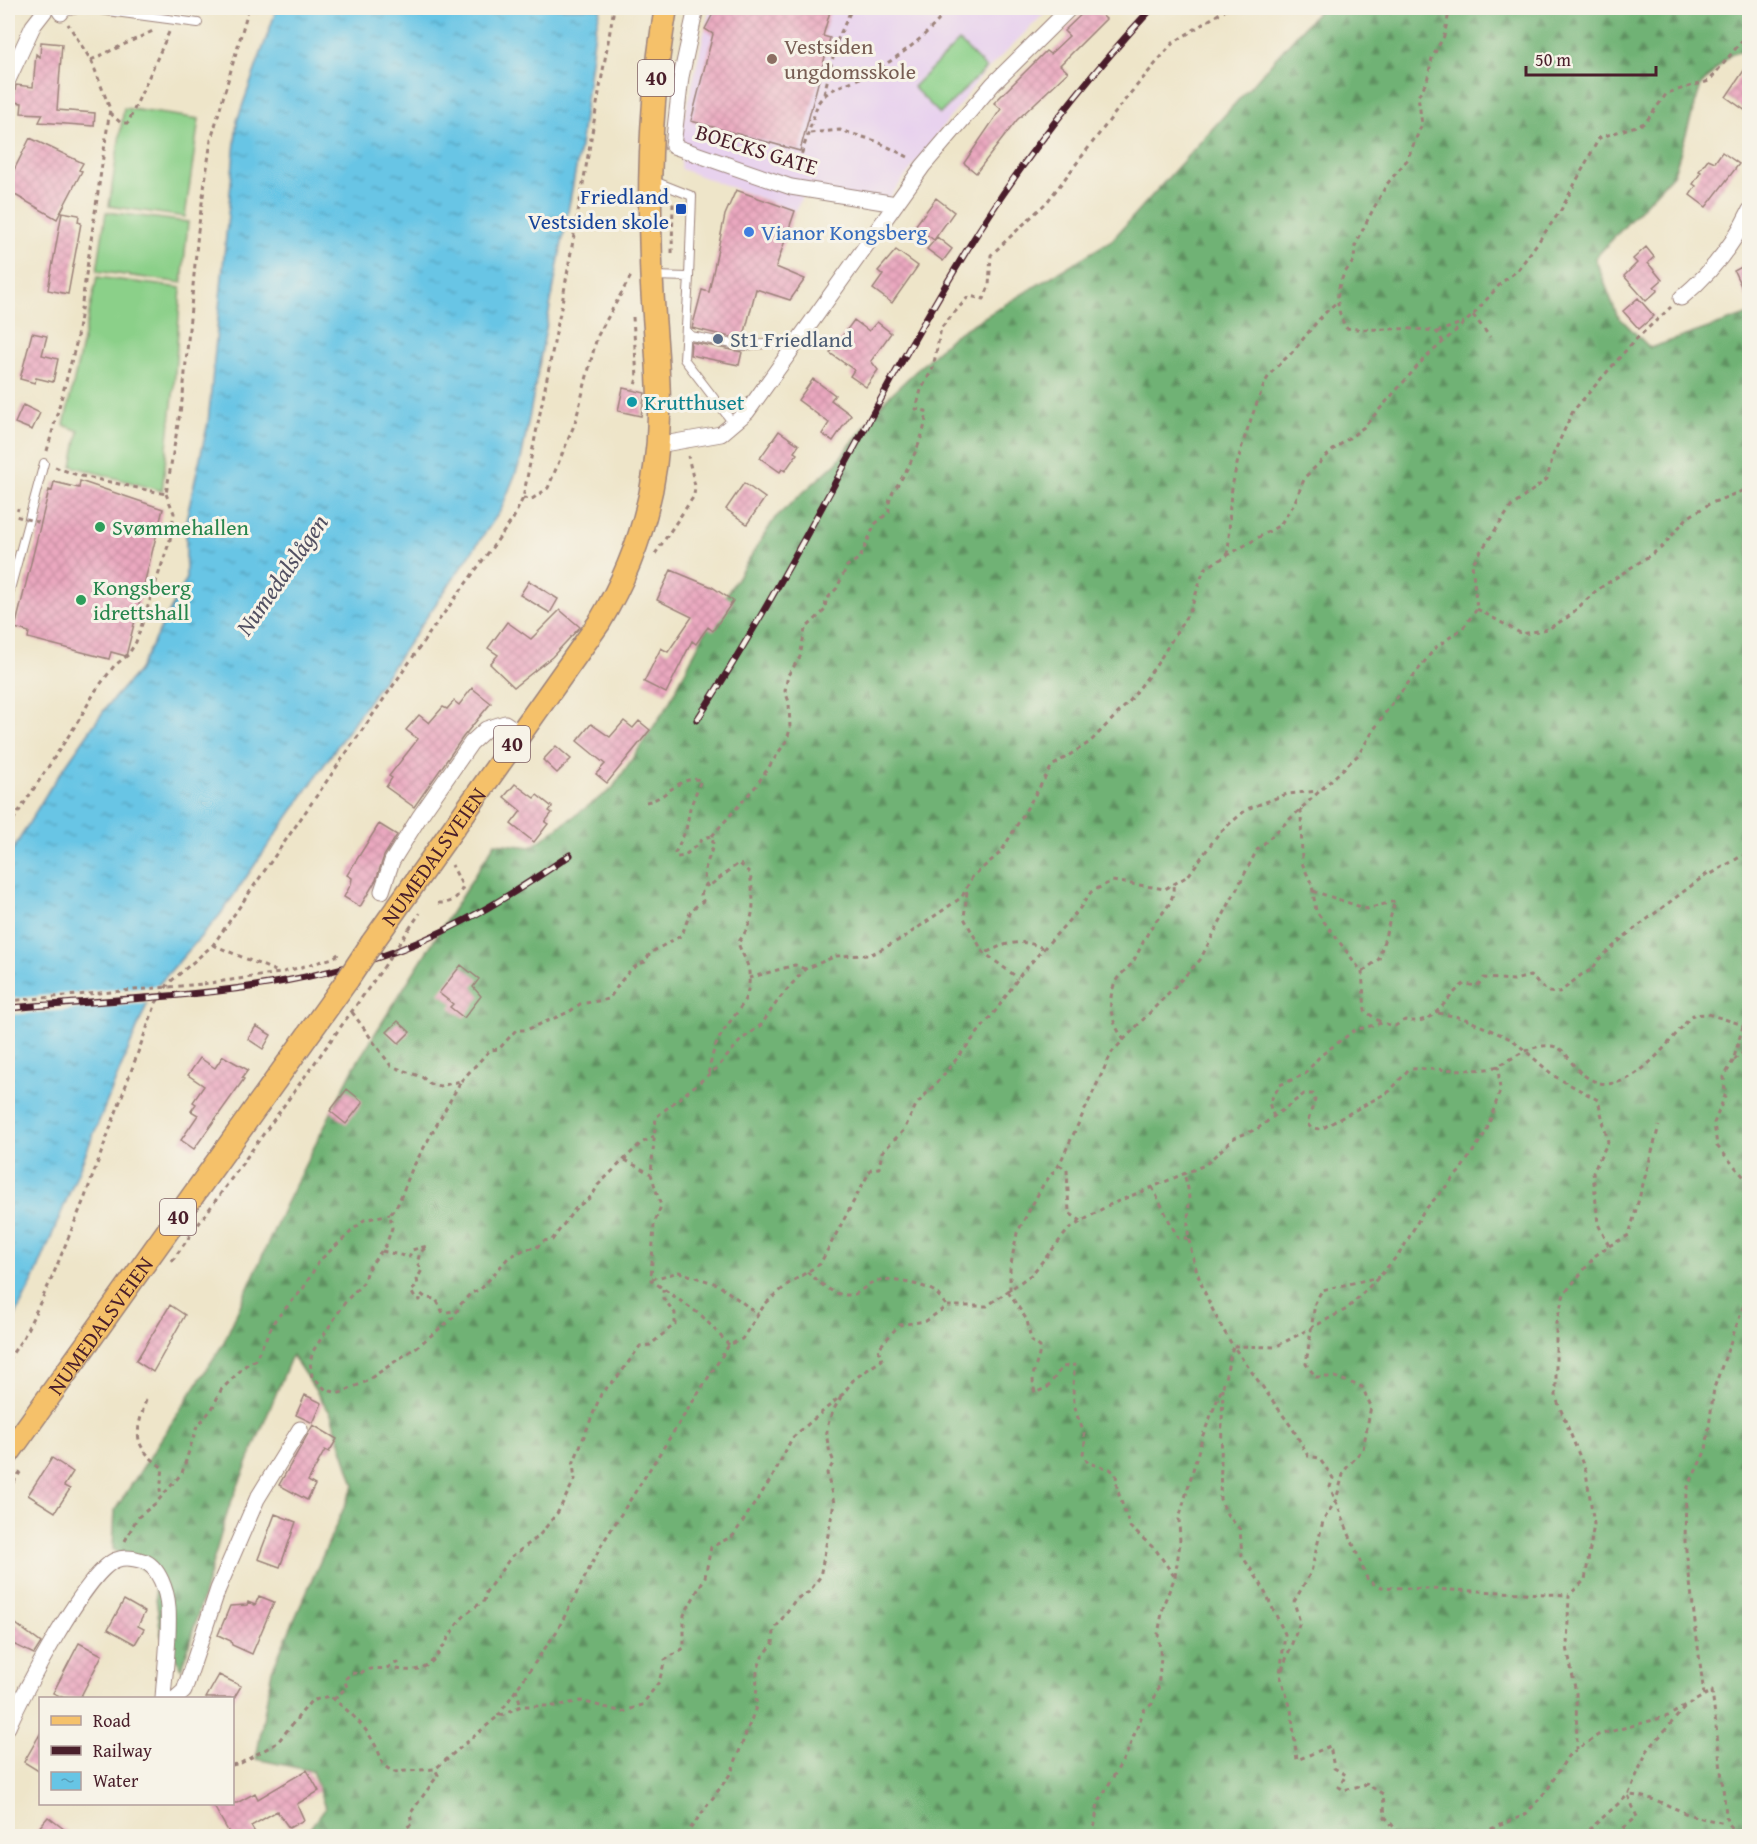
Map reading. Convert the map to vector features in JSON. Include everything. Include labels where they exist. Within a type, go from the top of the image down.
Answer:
[{"type":"main road","name":"NUMEDALSVEIEN","points":[[8,1454],[599,623],[626,574],[648,506],[658,445],[659,413],[644,274],[654,87],[666,8]]},
{"type":"street","name":"BOECKS GATE","points":[[696,8],[681,77],[673,146],[791,187],[896,204]]},
{"type":"street","points":[[658,445],[721,434],[747,412],[923,166],[993,84],[1070,8]]},
{"type":"street","points":[[8,80],[33,26],[55,9]]},
{"type":"street","points":[[1681,298],[1704,278],[1723,256],[1749,210]]},
{"type":"street","points":[[382,891],[398,852],[471,743],[486,729],[505,723],[520,733]]},
{"type":"street","points":[[177,1697],[184,1691],[218,1589],[257,1499],[300,1429]]},
{"type":"street","points":[[8,1727],[54,1637],[103,1568],[116,1560],[130,1557],[147,1562],[161,1579],[168,1606],[163,1697]]},
{"type":"lane","points":[[55,9],[84,8],[198,23]]},
{"type":"lane","points":[[650,180],[692,196],[684,359],[733,423]]},
{"type":"lane","points":[[644,274],[689,277]]},
{"type":"lane","points":[[687,331],[691,336],[743,346],[800,341]]},
{"type":"lane","points":[[8,597],[44,463]]},
{"type":"path","points":[[8,828],[96,690],[114,666],[128,655],[136,642],[170,540],[174,513],[166,494],[183,395],[198,231],[211,140],[247,8]]},
{"type":"path","points":[[8,1360],[23,1338],[55,1270],[143,1042],[150,1016],[169,983],[213,945],[431,631],[513,519],[523,498],[554,350],[614,8]]},
{"type":"path","points":[[791,187],[818,103],[824,94],[837,41],[852,8]]},
{"type":"path","points":[[824,94],[869,74],[896,57],[922,38],[949,8]]},
{"type":"path","points":[[116,1560],[137,1518],[162,1496],[182,1473],[196,1426],[212,1409],[222,1390],[246,1365],[255,1360],[275,1320],[303,1289],[319,1262],[364,1220],[390,1214],[398,1204],[412,1169],[461,1081],[490,1050],[499,1049],[516,1030],[526,1030],[569,1012],[580,1004],[609,999],[627,974],[645,962],[650,953],[682,935],[691,910],[703,901],[701,895],[705,884],[703,877],[712,848],[712,836],[756,786],[787,740],[790,729],[789,702],[785,691],[788,675],[800,657],[805,629],[825,610],[826,600],[837,588],[848,566],[860,558],[875,524],[889,512],[888,499],[901,479],[926,423],[926,411],[916,408],[921,390],[933,368],[941,328],[969,296],[984,299],[990,286],[992,255],[1047,202],[1128,96],[1173,43],[1228,8]]},
{"type":"path","points":[[1450,8],[1444,36],[1432,58],[1427,81],[1418,96],[1422,124],[1407,160],[1387,184],[1355,246],[1354,261],[1346,270],[1338,290],[1336,303],[1346,328],[1360,330],[1416,327],[1437,332],[1466,321]]},
{"type":"path","points":[[55,9],[92,60],[110,113],[76,344],[44,463],[77,475],[166,494]]},
{"type":"path","points":[[92,60],[174,20]]},
{"type":"path","points":[[110,113],[121,123],[128,123],[174,20]]},
{"type":"path","points":[[1018,978],[987,952],[983,952],[963,918],[967,890],[972,877],[1001,852],[1052,766],[1090,742],[1130,702],[1191,609],[1204,569],[1280,525],[1294,504],[1305,477],[1333,450],[1364,427],[1423,360],[1518,270],[1561,210],[1599,138],[1645,123],[1667,93],[1710,81],[1749,31]]},
{"type":"path","points":[[810,133],[840,130],[876,141],[923,166]]},
{"type":"path","points":[[523,498],[532,499],[548,488],[574,423],[597,337],[618,295],[633,273],[644,274]]},
{"type":"path","points":[[1175,1577],[1169,1565],[1160,1559],[1156,1550],[1130,1527],[1116,1489],[1116,1474],[1110,1469],[1088,1463],[1083,1453],[1087,1437],[1075,1407],[1073,1392],[1075,1365],[1062,1367],[1048,1387],[1035,1393],[1032,1380],[1034,1364],[1040,1354],[1040,1347],[1031,1341],[1027,1320],[1009,1291],[1010,1269],[1017,1233],[1043,1185],[1059,1165],[1112,1052],[1200,960],[1257,850],[1358,756],[1382,717],[1435,648],[1463,628],[1478,609],[1472,564],[1511,507],[1547,479],[1552,455],[1573,411],[1634,341],[1681,298]]},
{"type":"path","points":[[1227,555],[1232,531],[1231,497],[1235,472],[1264,385],[1269,375],[1294,351],[1310,326],[1336,303]]},
{"type":"path","points":[[1473,315],[1490,338]]},
{"type":"path","points":[[1437,332],[1443,342]]},
{"type":"path","points":[[1478,609],[1521,634],[1548,629],[1568,617],[1597,590],[1661,548],[1687,518],[1709,504],[1742,491],[1749,484]]},
{"type":"path","points":[[8,514],[40,523]]},
{"type":"path","points":[[646,802],[661,797],[681,782],[701,780],[690,808],[686,830],[675,853],[676,857],[685,855],[706,836],[712,836]]},
{"type":"path","points":[[497,1717],[557,1631],[602,1544],[729,1345],[742,1339],[765,1304],[788,1284],[820,1264],[871,1169],[879,1168],[882,1152],[904,1130],[916,1104],[946,1072],[1018,978],[1080,908],[1091,892],[1112,882],[1165,889],[1188,876],[1219,833],[1247,809],[1287,794],[1318,791]]},
{"type":"path","points":[[1301,807],[1302,863],[1313,891],[1316,911],[1362,972],[1365,1011],[1382,1023],[1395,1026],[1405,1020],[1416,1022],[1438,1013],[1452,993],[1464,984],[1477,986],[1484,978],[1514,980],[1530,976],[1549,992],[1559,993],[1581,975],[1593,969],[1597,961],[1625,936],[1708,873],[1711,874],[1749,851]]},
{"type":"path","points":[[705,884],[708,886],[739,863],[750,873],[754,904],[751,925],[738,943],[749,972],[747,995],[739,1013],[726,1027],[715,1045],[707,1076]]},
{"type":"path","points":[[438,903],[452,901],[459,895],[463,886],[458,873],[452,866]]},
{"type":"path","points":[[1124,1040],[1115,1028],[1110,1010],[1115,983],[1132,963],[1153,925],[1167,908],[1174,896],[1173,885]]},
{"type":"path","points":[[651,1280],[654,1224],[662,1206],[651,1174],[656,1117],[707,1076],[741,1040],[761,1025],[779,999],[805,969],[836,956],[870,955],[903,938],[967,890]]},
{"type":"path","points":[[1313,891],[1367,909],[1395,901],[1379,959],[1362,972]]},
{"type":"path","points":[[382,968],[409,929]]},
{"type":"path","points":[[987,952],[1013,941],[1034,944],[1042,949]]},
{"type":"path","points":[[213,945],[280,973]]},
{"type":"path","points":[[8,1000],[203,984],[280,973],[333,958],[347,945]]},
{"type":"path","points":[[749,978],[795,964],[805,969]]},
{"type":"path","points":[[351,1012],[391,1066],[422,1077],[430,1084],[440,1086],[461,1081]]},
{"type":"path","points":[[1438,1013],[1463,1018],[1514,1040],[1554,1076],[1598,1100],[1608,1142],[1593,1172],[1598,1224],[1609,1246]]},
{"type":"path","points":[[684,1836],[731,1773],[756,1707],[757,1671],[762,1657],[773,1644],[774,1630],[796,1599],[809,1592],[820,1577],[834,1503],[827,1473],[834,1462],[828,1448],[826,1423],[854,1379],[882,1360],[878,1349],[899,1325],[926,1321],[947,1306],[987,1306],[1032,1274],[1069,1229],[1107,1206],[1205,1165],[1234,1138],[1257,1129],[1305,1094],[1313,1094],[1315,1100],[1307,1124],[1311,1128],[1321,1129],[1390,1091],[1409,1069],[1490,1069],[1526,1049],[1554,1046],[1571,1057],[1576,1069],[1590,1078],[1609,1083],[1626,1079],[1651,1064],[1668,1045],[1671,1037],[1693,1014],[1708,1014],[1749,1027]]},
{"type":"path","points":[[1274,1117],[1269,1102],[1280,1085],[1305,1074],[1320,1056],[1355,1030],[1382,1023]]},
{"type":"path","points":[[1743,1026],[1733,1061],[1724,1077],[1725,1096],[1714,1123],[1717,1146],[1749,1184]]},
{"type":"path","points":[[1733,1061],[1749,1047]]},
{"type":"path","points":[[1233,1346],[1275,1347],[1347,1309],[1380,1276],[1402,1250],[1423,1212],[1458,1172],[1486,1132],[1500,1091],[1498,1064]]},
{"type":"path","points":[[1577,1749],[1576,1693],[1567,1647],[1569,1595],[1585,1580],[1594,1524],[1586,1472],[1556,1398],[1556,1323],[1564,1294],[1596,1255],[1629,1235],[1659,1126]]},
{"type":"path","points":[[390,1214],[392,1228],[382,1251],[367,1270],[363,1283],[346,1301],[313,1351],[310,1362],[312,1376],[326,1390],[340,1393],[364,1382],[418,1346],[454,1317],[457,1310],[508,1258],[525,1249],[536,1248],[543,1241],[552,1240],[575,1209],[592,1196],[598,1185],[640,1144],[654,1136]]},
{"type":"path","points":[[625,1160],[651,1174]]},
{"type":"path","points":[[1059,1165],[1067,1170],[1070,1213],[1082,1222]]},
{"type":"path","points":[[1184,1175],[1190,1191],[1188,1238],[1214,1316],[1286,1420],[1308,1456],[1319,1458],[1333,1478],[1330,1487],[1368,1581],[1382,1587],[1569,1595]]},
{"type":"path","points":[[1151,1186],[1178,1238],[1188,1238]]},
{"type":"path","points":[[382,1251],[409,1257],[412,1250],[427,1246],[420,1253],[417,1263],[422,1270],[417,1279],[417,1286],[411,1291],[416,1300],[420,1300],[421,1294],[426,1298],[436,1299],[443,1313],[457,1310]]},
{"type":"path","points":[[651,1280],[679,1272],[717,1284],[758,1314]]},
{"type":"path","points":[[807,1272],[834,1292],[848,1295],[861,1292],[870,1283],[878,1280],[908,1282],[935,1292],[947,1306]]},
{"type":"path","points":[[1280,1675],[1300,1622],[1294,1602],[1311,1572],[1323,1521],[1336,1500],[1344,1471],[1363,1449],[1371,1406],[1362,1387],[1335,1377],[1316,1377],[1306,1364],[1315,1303],[1322,1290],[1380,1276]]},
{"type":"path","points":[[651,1280],[702,1316],[729,1345]]},
{"type":"path","points":[[1704,1695],[1685,1542],[1686,1491],[1706,1450],[1713,1388],[1749,1288]]},
{"type":"path","points":[[334,1699],[347,1687],[344,1680],[352,1673],[360,1674],[366,1668],[388,1668],[393,1663],[398,1663],[397,1669],[404,1670],[429,1665],[437,1657],[465,1614],[484,1601],[486,1592],[511,1557],[538,1538],[558,1512],[574,1479],[573,1464],[601,1394],[620,1374],[640,1346],[650,1346],[675,1324],[675,1312],[663,1298],[663,1289]]},
{"type":"path","points":[[1093,1836],[1098,1803],[1127,1753],[1144,1710],[1152,1704],[1158,1689],[1161,1656],[1158,1634],[1164,1603],[1175,1577],[1180,1543],[1179,1519],[1203,1435],[1223,1386],[1233,1346]]},
{"type":"path","points":[[1223,1386],[1220,1499],[1228,1516],[1240,1529],[1242,1556],[1261,1584],[1285,1634],[1280,1675],[1291,1708],[1297,1760],[1330,1746],[1334,1768],[1346,1775],[1339,1787],[1344,1790],[1367,1784],[1383,1794],[1384,1817],[1402,1836]]},
{"type":"path","points":[[234,1765],[277,1743],[310,1701],[329,1696],[352,1712],[379,1748],[383,1765],[393,1772],[435,1769],[497,1717],[521,1706],[555,1706],[581,1701],[623,1712],[642,1705],[658,1682],[664,1660],[684,1648],[684,1616],[705,1577],[711,1547],[733,1536],[773,1476],[792,1437],[843,1394]]},
{"type":"path","points":[[146,1400],[137,1428],[138,1442],[144,1453],[163,1468],[160,1490],[162,1496]]},
{"type":"path","points":[[516,1689],[521,1706]]},
{"type":"path","points":[[1474,1836],[1525,1815],[1547,1790],[1568,1756],[1598,1735],[1668,1716],[1712,1691],[1727,1823]]},
{"type":"path","points":[[1582,1836],[1628,1795],[1647,1751],[1691,1701]]},
{"type":"path","points":[[392,1836],[412,1824],[410,1814],[438,1775],[435,1769]]},
{"type":"path","points":[[1628,1795],[1647,1796],[1664,1801],[1681,1811],[1727,1823],[1739,1836]]},
{"type":"path","points":[[1622,1836],[1621,1830],[1637,1817],[1628,1795]]},
{"type":"shaded area","points":[[710,8],[1050,8],[982,75],[880,210],[855,202],[803,194],[796,211],[681,169],[680,136]]},
{"type":"green space","points":[[1321,8],[1749,8],[1749,50],[1731,54],[1701,85],[1674,173],[1595,258],[1617,315],[1650,348],[1749,314],[1749,1836],[304,1836],[325,1808],[312,1771],[256,1759],[272,1670],[354,1485],[331,1414],[292,1355],[228,1510],[182,1669],[161,1635],[153,1576],[113,1549],[115,1510],[223,1344],[285,1205],[354,1067],[495,843],[531,847],[612,789],[668,705],[713,616],[775,518],[837,462],[886,399],[953,336],[1112,240]]},
{"type":"green space","points":[[959,41],[986,68],[940,114],[913,87]]},
{"type":"green space","points":[[124,108],[199,119],[185,217],[109,206]]},
{"type":"green space","points":[[106,212],[188,222],[182,283],[97,271]]},
{"type":"green space","points":[[97,277],[181,288],[174,387],[162,491],[72,466],[79,431],[64,425]]},
{"type":"water","name":"Numedalslågen","points":[[277,8],[601,8],[595,30],[580,147],[521,460],[501,510],[220,915],[152,992],[34,1279],[8,1330],[8,858],[50,788],[107,706],[138,671],[186,580],[186,520],[208,423],[237,121]]},
{"type":"pier","points":[[162,985],[151,1003],[8,1015],[8,999]]},
{"type":"building","points":[[716,8],[831,8],[823,36],[830,38],[800,151],[691,121],[713,34],[705,29]]},
{"type":"building","points":[[1088,8],[1094,8],[1106,19],[1060,65],[1068,72],[1017,120],[976,173],[964,163],[1001,109],[994,103],[1046,51],[1050,54],[1069,36],[1064,31]]},
{"type":"building","points":[[41,42],[62,44],[57,110],[95,113],[94,126],[39,122],[43,114],[21,113],[22,103],[13,102],[16,85],[33,87],[36,54],[40,57]]},
{"type":"building","points":[[1749,63],[1749,113],[1726,97]]},
{"type":"building","points":[[30,138],[83,163],[79,170],[82,171],[57,219],[8,191],[8,182]]},
{"type":"building","points":[[1722,152],[1739,164],[1706,207],[1690,195],[1696,186],[1693,184],[1708,159],[1715,162]]},
{"type":"building","points":[[736,190],[795,211],[776,267],[805,279],[790,300],[756,289],[743,340],[692,328],[702,290],[709,292],[725,215]]},
{"type":"building","points":[[936,198],[954,212],[934,240],[915,226]]},
{"type":"building","points":[[62,212],[79,215],[78,222],[81,223],[68,294],[48,290]]},
{"type":"building","points":[[937,237],[952,249],[943,261],[927,249]]},
{"type":"building","points":[[1646,247],[1654,257],[1648,263],[1662,280],[1654,287],[1658,290],[1646,301],[1624,276],[1637,263],[1633,259]]},
{"type":"building","points":[[896,250],[918,266],[892,303],[873,289],[883,275],[878,271]]},
{"type":"building","points":[[1749,263],[1749,303],[1734,271]]},
{"type":"building","points":[[1638,298],[1654,316],[1639,329],[1623,311]]},
{"type":"building","points":[[854,320],[869,331],[877,322],[891,333],[871,361],[878,370],[866,387],[850,376],[854,370],[830,353]]},
{"type":"building","points":[[32,333],[47,336],[42,355],[58,359],[53,382],[36,378],[35,383],[20,379]]},
{"type":"building","points":[[691,342],[742,352],[739,365],[690,355]]},
{"type":"building","points":[[813,379],[835,395],[831,400],[851,415],[833,441],[822,434],[829,423],[798,400]]},
{"type":"building","name":"Krutthuset","points":[[623,388],[645,393],[641,416],[618,411]]},
{"type":"building","points":[[23,405],[40,413],[32,430],[15,423]]},
{"type":"building","points":[[779,431],[799,445],[794,452],[797,454],[785,471],[782,469],[780,472],[760,458]]},
{"type":"building","points":[[80,481],[163,509],[126,656],[111,652],[109,659],[28,638],[29,632],[15,628],[49,490],[52,491],[54,482],[79,488]]},
{"type":"building","points":[[744,483],[765,498],[747,524],[726,509]]},
{"type":"building","points":[[671,570],[712,587],[733,601],[713,631],[708,627],[696,644],[692,641],[666,693],[644,682],[661,648],[668,652],[692,617],[657,600]]},
{"type":"building","points":[[529,581],[558,599],[550,613],[520,595]]},
{"type":"building","points":[[560,610],[580,627],[552,657],[514,687],[490,664],[498,655],[488,648],[507,622],[531,639]]},
{"type":"building","points":[[472,688],[491,703],[463,737],[414,807],[386,787],[392,778],[389,776],[418,739],[406,730],[419,715],[429,723],[443,707],[447,709],[454,701],[459,705]]},
{"type":"building","points":[[624,721],[633,728],[639,721],[650,730],[607,783],[596,774],[605,764],[577,741],[591,724],[610,737]]},
{"type":"building","points":[[556,746],[571,759],[557,773],[543,760]]},
{"type":"building","points":[[515,784],[534,798],[537,795],[552,807],[549,811],[552,813],[545,822],[548,824],[534,842],[511,824],[521,811],[504,797]]},
{"type":"building","points":[[379,824],[397,835],[384,856],[376,880],[360,907],[344,897],[352,878],[347,875]]},
{"type":"building","points":[[461,965],[479,979],[473,987],[481,996],[464,1018],[450,1007],[453,1004],[439,993]]},
{"type":"building","points":[[398,1021],[410,1032],[399,1043],[387,1032]]},
{"type":"building","points":[[256,1026],[271,1035],[263,1049],[248,1039]]},
{"type":"building","points":[[223,1056],[248,1070],[194,1149],[181,1140],[198,1115],[191,1111],[196,1104],[193,1102],[204,1086],[188,1075],[200,1058],[215,1068]]},
{"type":"building","points":[[347,1089],[363,1102],[346,1124],[330,1111]]},
{"type":"building","points":[[170,1305],[185,1315],[153,1372],[136,1361]]},
{"type":"building","points":[[305,1395],[322,1403],[313,1423],[296,1415]]},
{"type":"building","points":[[313,1425],[337,1439],[329,1452],[325,1450],[308,1481],[315,1485],[307,1500],[279,1485]]},
{"type":"building","points":[[52,1458],[73,1472],[64,1486],[70,1489],[55,1512],[28,1495]]},
{"type":"building","points":[[275,1514],[296,1522],[280,1567],[258,1559]]},
{"type":"building","points":[[259,1596],[274,1602],[252,1654],[232,1645],[231,1641],[218,1635],[230,1606],[247,1605],[248,1602],[255,1605]]},
{"type":"building","points":[[124,1600],[145,1612],[138,1626],[144,1629],[135,1644],[108,1629]]},
{"type":"building","points":[[8,1618],[41,1643],[34,1654],[13,1644],[8,1652]]},
{"type":"building","points":[[79,1643],[102,1655],[81,1697],[62,1697],[53,1693]]},
{"type":"building","points":[[219,1675],[241,1686],[234,1698],[207,1697]]},
{"type":"building","points":[[39,1736],[39,1771],[24,1762]]},
{"type":"building","points":[[307,1770],[319,1791],[297,1804],[304,1820],[289,1828],[277,1811],[251,1826],[257,1836],[231,1836],[213,1805],[234,1805],[255,1793],[258,1799]]},
{"type":"building","points":[[48,1817],[73,1836],[32,1836]]},
{"type":"railway","points":[[697,720],[735,660],[908,351],[980,229],[1061,114],[1152,8]]},
{"type":"railway","points":[[8,1008],[206,992],[255,986],[352,966],[422,941],[466,920],[570,855]]},
{"type":"place","name":"Vestsiden ungdomsskole","points":[[772,59]]},
{"type":"place","name":"Friedland Vestsiden skole","points":[[681,209]]},
{"type":"place","name":"Vianor Kongsberg","points":[[749,232]]},
{"type":"place","name":"St1 Friedland","points":[[718,339]]},
{"type":"place","name":"Krutthuset","points":[[632,402]]},
{"type":"place","name":"Svømmehallen","points":[[100,527]]},
{"type":"place","name":"Kongsberg idrettshall","points":[[81,600]]}]
